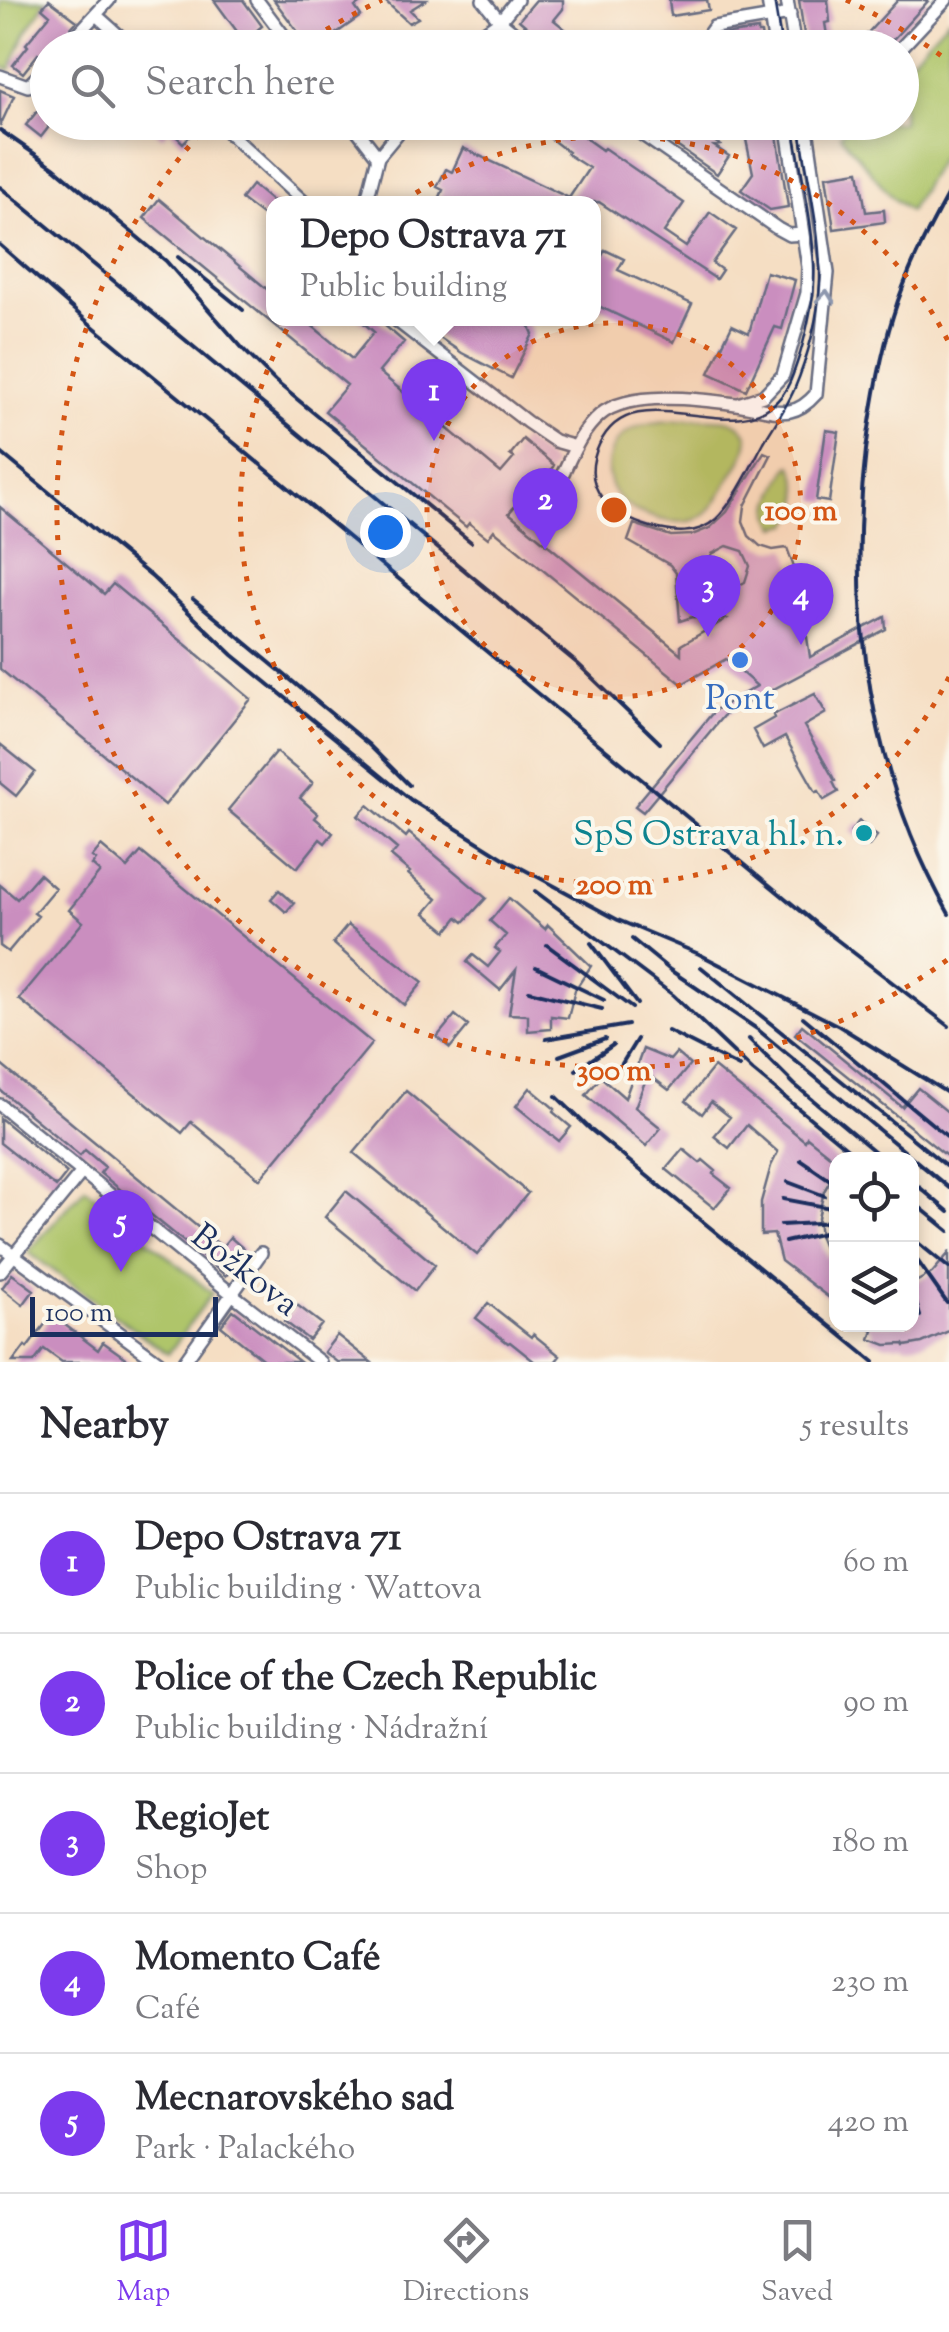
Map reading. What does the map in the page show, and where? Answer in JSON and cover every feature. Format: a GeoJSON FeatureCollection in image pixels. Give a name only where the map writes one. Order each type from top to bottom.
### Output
{"type":"FeatureCollection","features":[{"type":"Feature","properties":{"kind":"street"},"geometry":{"type":"LineString","coordinates":[[82,30],[109,0]]}},
{"type":"Feature","properties":{"kind":"street"},"geometry":{"type":"LineString","coordinates":[[256,0],[279,30]]}},
{"type":"Feature","properties":{"kind":"street"},"geometry":{"type":"LineString","coordinates":[[483,0],[511,30]]}},
{"type":"Feature","properties":{"kind":"street"},"geometry":{"type":"LineString","coordinates":[[487,30],[517,0]]}},
{"type":"Feature","properties":{"kind":"street"},"geometry":{"type":"LineString","coordinates":[[768,0],[772,30]]}},
{"type":"Feature","properties":{"kind":"street"},"geometry":{"type":"LineString","coordinates":[[788,0],[792,30]]}},
{"type":"Feature","properties":{"kind":"street"},"geometry":{"type":"LineString","coordinates":[[918,30],[946,0]]}},
{"type":"Feature","properties":{"kind":"street"},"geometry":{"type":"LineString","coordinates":[[712,30],[790,14]]}},
{"type":"Feature","properties":{"kind":"street"},"geometry":{"type":"LineString","coordinates":[[96,15],[113,30]]}},
{"type":"Feature","properties":{"kind":"street"},"geometry":{"type":"LineString","coordinates":[[0,76],[30,84]]}},
{"type":"Feature","properties":{"kind":"street"},"geometry":{"type":"LineString","coordinates":[[236,140],[297,196]]}},
{"type":"Feature","properties":{"kind":"street"},"geometry":{"type":"LineString","coordinates":[[365,140],[378,157]]}},
{"type":"Feature","properties":{"kind":"street"},"geometry":{"type":"LineString","coordinates":[[368,196],[378,157],[392,140]]}},
{"type":"Feature","properties":{"kind":"street"},"geometry":{"type":"LineString","coordinates":[[647,140],[782,232],[792,236],[803,234]]}},
{"type":"Feature","properties":{"kind":"street"},"geometry":{"type":"LineString","coordinates":[[736,404],[762,396],[782,375],[807,293],[808,267],[789,140]]}},
{"type":"Feature","properties":{"kind":"street"},"geometry":{"type":"LineString","coordinates":[[552,494],[586,429],[616,404],[648,398],[788,411],[816,394],[828,273],[808,140]]}},
{"type":"Feature","properties":{"kind":"street"},"geometry":{"type":"LineString","coordinates":[[403,326],[527,422],[555,441],[576,447]]}},
{"type":"Feature","properties":{"kind":"street","name":"Božkova"},"geometry":{"type":"LineString","coordinates":[[0,1105],[320,1362]]}},
{"type":"Feature","properties":{"kind":"street"},"geometry":{"type":"LineString","coordinates":[[0,1272],[82,1172]]}},
{"type":"Feature","properties":{"kind":"street"},"geometry":{"type":"LineString","coordinates":[[0,1244],[159,1362]]}},
{"type":"Feature","properties":{"kind":"street"},"geometry":{"type":"LineString","coordinates":[[184,1362],[261,1253]]}},
{"type":"Feature","properties":{"kind":"green space"},"geometry":{"type":"Polygon","coordinates":[[[0,0],[47,0],[25,34],[10,70],[0,66],[0,0]]]}},
{"type":"Feature","properties":{"kind":"green space"},"geometry":{"type":"Polygon","coordinates":[[[949,18],[949,143],[909,211],[892,197],[844,140],[919,140],[919,51],[949,18]]]}},
{"type":"Feature","properties":{"kind":"green space"},"geometry":{"type":"Polygon","coordinates":[[[695,419],[733,422],[748,437],[740,462],[710,509],[697,519],[678,522],[648,516],[623,502],[613,489],[608,469],[618,441],[642,425],[695,419]]]}},
{"type":"Feature","properties":{"kind":"green space"},"geometry":{"type":"Polygon","coordinates":[[[792,465],[799,487],[798,511],[790,524],[777,527],[771,505],[792,465]]]}},
{"type":"Feature","properties":{"kind":"green space"},"geometry":{"type":"Polygon","coordinates":[[[85,1188],[212,1293],[168,1354],[28,1252],[85,1188]]]}},
{"type":"Feature","properties":{"kind":"building"},"geometry":{"type":"Polygon","coordinates":[[[49,0],[77,21],[69,30],[38,30],[50,15],[42,8],[49,0]]]}},
{"type":"Feature","properties":{"kind":"building"},"geometry":{"type":"Polygon","coordinates":[[[214,0],[243,0],[262,26],[257,30],[236,30],[214,0]]]}},
{"type":"Feature","properties":{"kind":"building"},"geometry":{"type":"Polygon","coordinates":[[[274,0],[365,0],[355,7],[361,16],[341,30],[296,30],[274,0]]]}},
{"type":"Feature","properties":{"kind":"building"},"geometry":{"type":"Polygon","coordinates":[[[384,0],[426,0],[410,10],[418,18],[409,23],[384,0]]]}},
{"type":"Feature","properties":{"kind":"building"},"geometry":{"type":"Polygon","coordinates":[[[536,0],[563,0],[563,9],[554,20],[566,30],[531,30],[519,20],[536,0]]]}},
{"type":"Feature","properties":{"kind":"building"},"geometry":{"type":"Polygon","coordinates":[[[669,0],[707,0],[709,10],[671,16],[669,0]]]}},
{"type":"Feature","properties":{"kind":"building"},"geometry":{"type":"Polygon","coordinates":[[[799,0],[828,0],[830,22],[825,23],[826,30],[803,30],[799,0]]]}},
{"type":"Feature","properties":{"kind":"building"},"geometry":{"type":"Polygon","coordinates":[[[898,0],[929,0],[902,30],[870,30],[898,0]]]}},
{"type":"Feature","properties":{"kind":"building"},"geometry":{"type":"Polygon","coordinates":[[[30,39],[30,64],[23,73],[13,65],[30,39]]]}},
{"type":"Feature","properties":{"kind":"building"},"geometry":{"type":"Polygon","coordinates":[[[0,90],[14,96],[0,126],[0,90]]]}},
{"type":"Feature","properties":{"kind":"building"},"geometry":{"type":"Polygon","coordinates":[[[552,140],[588,140],[684,203],[664,232],[686,247],[710,212],[736,230],[712,263],[722,270],[716,279],[601,203],[601,196],[570,196],[589,168],[552,140]]]}},
{"type":"Feature","properties":{"kind":"building"},"geometry":{"type":"Polygon","coordinates":[[[668,140],[712,140],[720,145],[714,146],[729,156],[717,174],[668,140]]]}},
{"type":"Feature","properties":{"kind":"building"},"geometry":{"type":"Polygon","coordinates":[[[746,140],[778,140],[788,207],[770,210],[741,190],[753,173],[746,140]]]}},
{"type":"Feature","properties":{"kind":"building"},"geometry":{"type":"Polygon","coordinates":[[[463,148],[565,196],[440,196],[443,190],[437,187],[446,169],[452,172],[463,148]]]}},
{"type":"Feature","properties":{"kind":"building"},"geometry":{"type":"Polygon","coordinates":[[[859,171],[866,212],[884,210],[885,222],[834,229],[826,176],[859,171]]]}},
{"type":"Feature","properties":{"kind":"building"},"geometry":{"type":"Polygon","coordinates":[[[252,185],[266,196],[266,218],[241,199],[252,185]]]}},
{"type":"Feature","properties":{"kind":"building"},"geometry":{"type":"Polygon","coordinates":[[[159,199],[266,288],[266,318],[144,218],[159,199]]]}},
{"type":"Feature","properties":{"kind":"building"},"geometry":{"type":"Polygon","coordinates":[[[605,250],[624,259],[618,270],[692,304],[674,342],[601,307],[601,258],[605,250]]]}},
{"type":"Feature","properties":{"kind":"building"},"geometry":{"type":"Polygon","coordinates":[[[766,272],[795,280],[782,329],[775,327],[746,390],[709,373],[732,325],[749,333],[766,272]]]}},
{"type":"Feature","properties":{"kind":"building"},"geometry":{"type":"Polygon","coordinates":[[[275,326],[313,326],[352,359],[374,332],[367,326],[385,326],[404,342],[379,372],[501,473],[523,439],[554,465],[538,492],[531,487],[509,513],[681,654],[681,645],[726,619],[692,617],[680,621],[676,573],[670,565],[628,541],[634,524],[671,536],[692,535],[710,528],[727,512],[764,452],[771,455],[745,506],[743,521],[749,536],[760,546],[773,550],[787,548],[798,578],[810,657],[885,617],[886,629],[723,716],[643,812],[635,806],[715,710],[757,686],[726,659],[682,684],[494,530],[488,538],[469,523],[466,527],[325,411],[347,385],[275,326]],[[727,546],[712,554],[706,570],[714,585],[730,590],[745,582],[750,566],[743,551],[727,546]]]}},
{"type":"Feature","properties":{"kind":"building"},"geometry":{"type":"Polygon","coordinates":[[[426,326],[529,326],[533,334],[511,378],[426,326]]]}},
{"type":"Feature","properties":{"kind":"building"},"geometry":{"type":"Polygon","coordinates":[[[826,430],[839,432],[829,502],[816,500],[826,430]]]}},
{"type":"Feature","properties":{"kind":"building"},"geometry":{"type":"Polygon","coordinates":[[[0,507],[104,594],[113,584],[251,699],[165,805],[0,669],[0,507]]]}},
{"type":"Feature","properties":{"kind":"building"},"geometry":{"type":"Polygon","coordinates":[[[815,694],[826,713],[804,726],[838,792],[824,800],[785,737],[763,749],[753,730],[815,694]]]}},
{"type":"Feature","properties":{"kind":"building"},"geometry":{"type":"Polygon","coordinates":[[[0,744],[35,772],[16,796],[0,783],[0,744]]]}},
{"type":"Feature","properties":{"kind":"building"},"geometry":{"type":"Polygon","coordinates":[[[276,752],[313,783],[300,798],[333,833],[325,843],[320,839],[297,868],[228,810],[276,752]]]}},
{"type":"Feature","properties":{"kind":"building"},"geometry":{"type":"Polygon","coordinates":[[[368,805],[406,837],[409,833],[486,898],[464,922],[458,917],[447,931],[425,913],[437,899],[391,856],[397,849],[358,816],[368,805]]]}},
{"type":"Feature","properties":{"kind":"building","name":"SpS Ostrava hl. n."},"geometry":{"type":"Polygon","coordinates":[[[859,821],[877,836],[869,846],[851,831],[859,821]]]}},
{"type":"Feature","properties":{"kind":"building"},"geometry":{"type":"Polygon","coordinates":[[[101,846],[127,868],[141,852],[372,1043],[260,1179],[191,1122],[182,1133],[19,999],[83,922],[69,910],[100,872],[92,865],[96,860],[92,857],[101,846]]]}},
{"type":"Feature","properties":{"kind":"building"},"geometry":{"type":"Polygon","coordinates":[[[39,874],[55,888],[8,952],[0,946],[0,885],[17,899],[39,874]]]}},
{"type":"Feature","properties":{"kind":"building"},"geometry":{"type":"Polygon","coordinates":[[[279,890],[294,903],[286,912],[271,899],[279,890]]]}},
{"type":"Feature","properties":{"kind":"building"},"geometry":{"type":"Polygon","coordinates":[[[509,898],[545,929],[548,925],[591,966],[575,990],[568,1018],[551,1016],[551,1029],[528,1031],[528,1015],[509,1014],[516,970],[500,990],[467,962],[473,955],[488,967],[500,952],[495,948],[506,935],[490,921],[509,898]]]}},
{"type":"Feature","properties":{"kind":"building"},"geometry":{"type":"Polygon","coordinates":[[[348,925],[423,982],[404,1005],[333,943],[348,925]]]}},
{"type":"Feature","properties":{"kind":"building"},"geometry":{"type":"Polygon","coordinates":[[[455,1015],[468,1026],[450,1048],[437,1037],[455,1015]]]}},
{"type":"Feature","properties":{"kind":"building"},"geometry":{"type":"Polygon","coordinates":[[[802,1025],[902,1107],[918,1088],[949,1113],[949,1158],[795,1034],[802,1025]]]}},
{"type":"Feature","properties":{"kind":"building"},"geometry":{"type":"Polygon","coordinates":[[[643,1049],[670,1060],[676,1053],[690,1065],[669,1090],[648,1074],[635,1107],[661,1128],[646,1146],[586,1095],[601,1077],[625,1098],[643,1049]]]}},
{"type":"Feature","properties":{"kind":"building"},"geometry":{"type":"Polygon","coordinates":[[[0,1064],[222,1247],[230,1237],[245,1250],[226,1276],[100,1173],[105,1167],[85,1150],[80,1156],[0,1090],[0,1064]]]}},
{"type":"Feature","properties":{"kind":"building"},"geometry":{"type":"Polygon","coordinates":[[[714,1067],[805,1141],[807,1137],[829,1154],[829,1183],[818,1218],[820,1238],[829,1257],[829,1298],[781,1261],[774,1234],[761,1235],[761,1202],[778,1152],[747,1125],[729,1148],[714,1136],[730,1117],[711,1102],[702,1114],[686,1101],[714,1067]]]}},
{"type":"Feature","properties":{"kind":"building"},"geometry":{"type":"Polygon","coordinates":[[[530,1088],[571,1127],[559,1141],[516,1106],[530,1088]]]}},
{"type":"Feature","properties":{"kind":"building"},"geometry":{"type":"Polygon","coordinates":[[[406,1091],[528,1193],[477,1255],[354,1153],[406,1091]]]}},
{"type":"Feature","properties":{"kind":"building"},"geometry":{"type":"Polygon","coordinates":[[[0,1118],[67,1173],[56,1187],[0,1143],[0,1118]]]}},
{"type":"Feature","properties":{"kind":"building"},"geometry":{"type":"Polygon","coordinates":[[[683,1149],[700,1163],[703,1160],[731,1188],[714,1208],[666,1169],[683,1149]]]}},
{"type":"Feature","properties":{"kind":"building"},"geometry":{"type":"Polygon","coordinates":[[[346,1191],[435,1265],[415,1291],[325,1217],[346,1191]]]}},
{"type":"Feature","properties":{"kind":"building"},"geometry":{"type":"Polygon","coordinates":[[[949,1253],[949,1331],[905,1346],[870,1339],[873,1332],[919,1332],[919,1280],[932,1273],[949,1253]]]}},
{"type":"Feature","properties":{"kind":"building"},"geometry":{"type":"Polygon","coordinates":[[[12,1274],[34,1290],[23,1305],[2,1288],[12,1274]]]}},
{"type":"Feature","properties":{"kind":"building"},"geometry":{"type":"Polygon","coordinates":[[[488,1303],[560,1356],[555,1362],[535,1362],[508,1343],[476,1318],[488,1303]]]}},
{"type":"Feature","properties":{"kind":"building"},"geometry":{"type":"Polygon","coordinates":[[[297,1305],[322,1324],[309,1340],[284,1321],[297,1305]]]}},
{"type":"Feature","properties":{"kind":"building"},"geometry":{"type":"Polygon","coordinates":[[[233,1310],[300,1362],[266,1362],[221,1326],[233,1310]]]}},
{"type":"Feature","properties":{"kind":"building"},"geometry":{"type":"Polygon","coordinates":[[[52,1315],[98,1350],[103,1342],[131,1362],[62,1362],[44,1349],[34,1362],[13,1362],[52,1315]]]}},
{"type":"Feature","properties":{"kind":"building"},"geometry":{"type":"Polygon","coordinates":[[[337,1335],[371,1362],[337,1362],[324,1352],[337,1335]]]}},
{"type":"Feature","properties":{"kind":"tram line"},"geometry":{"type":"LineString","coordinates":[[774,0],[779,30]]}},
{"type":"Feature","properties":{"kind":"tram line"},"geometry":{"type":"LineString","coordinates":[[796,140],[810,222],[814,280],[807,327],[794,373],[777,401],[757,414],[734,418],[657,412],[634,414],[614,424],[599,445],[594,461],[596,488],[612,508],[637,522],[685,532],[716,519],[736,493],[794,390],[812,336],[820,280],[816,221],[802,140]]}},
{"type":"Feature","properties":{"kind":"railway"},"geometry":{"type":"LineString","coordinates":[[0,130],[55,168],[166,261],[275,381],[471,542]]}},
{"type":"Feature","properties":{"kind":"railway"},"geometry":{"type":"LineString","coordinates":[[0,187],[578,664],[660,743]]}},
{"type":"Feature","properties":{"kind":"railway"},"geometry":{"type":"LineString","coordinates":[[949,192],[911,268],[884,350],[866,450],[860,570],[870,689],[883,747],[922,860],[949,914]]}},
{"type":"Feature","properties":{"kind":"railway"},"geometry":{"type":"LineString","coordinates":[[0,245],[89,323],[819,926],[949,1026]]}},
{"type":"Feature","properties":{"kind":"railway"},"geometry":{"type":"LineString","coordinates":[[178,257],[243,310]]}},
{"type":"Feature","properties":{"kind":"railway"},"geometry":{"type":"LineString","coordinates":[[0,452],[158,582]]}},
{"type":"Feature","properties":{"kind":"railway"},"geometry":{"type":"LineString","coordinates":[[149,574],[233,655],[411,800],[510,862],[618,920],[699,954],[839,1026],[949,1094]]}},
{"type":"Feature","properties":{"kind":"railway"},"geometry":{"type":"LineString","coordinates":[[193,599],[368,744],[409,785]]}},
{"type":"Feature","properties":{"kind":"railway"},"geometry":{"type":"LineString","coordinates":[[535,891],[673,995],[753,1071],[851,1152]]}},
{"type":"Feature","properties":{"kind":"railway"},"geometry":{"type":"LineString","coordinates":[[632,939],[757,1029],[949,1188]]}},
{"type":"Feature","properties":{"kind":"railway"},"geometry":{"type":"LineString","coordinates":[[591,943],[637,1004]]}},
{"type":"Feature","properties":{"kind":"railway"},"geometry":{"type":"LineString","coordinates":[[547,945],[632,1008]]}},
{"type":"Feature","properties":{"kind":"railway"},"geometry":{"type":"LineString","coordinates":[[536,967],[604,1000]]}},
{"type":"Feature","properties":{"kind":"railway"},"geometry":{"type":"LineString","coordinates":[[701,967],[949,1168]]}},
{"type":"Feature","properties":{"kind":"railway"},"geometry":{"type":"LineString","coordinates":[[529,991],[602,1009]]}},
{"type":"Feature","properties":{"kind":"railway"},"geometry":{"type":"LineString","coordinates":[[803,1017],[949,1138]]}},
{"type":"Feature","properties":{"kind":"railway"},"geometry":{"type":"LineString","coordinates":[[546,1039],[628,1025]]}},
{"type":"Feature","properties":{"kind":"railway"},"geometry":{"type":"LineString","coordinates":[[668,1031],[739,1067]]}},
{"type":"Feature","properties":{"kind":"railway"},"geometry":{"type":"LineString","coordinates":[[559,1056],[605,1039]]}},
{"type":"Feature","properties":{"kind":"railway"},"geometry":{"type":"LineString","coordinates":[[615,1075],[637,1039]]}},
{"type":"Feature","properties":{"kind":"railway"},"geometry":{"type":"LineString","coordinates":[[749,1039],[795,1085],[875,1152]]}},
{"type":"Feature","properties":{"kind":"railway"},"geometry":{"type":"LineString","coordinates":[[576,1070],[613,1045]]}},
{"type":"Feature","properties":{"kind":"railway"},"geometry":{"type":"LineString","coordinates":[[556,1096],[590,1129],[874,1362]]}},
{"type":"Feature","properties":{"kind":"railway"},"geometry":{"type":"LineString","coordinates":[[801,1160],[829,1179]]}},
{"type":"Feature","properties":{"kind":"railway"},"geometry":{"type":"LineString","coordinates":[[788,1182],[825,1196]]}},
{"type":"Feature","properties":{"kind":"railway"},"geometry":{"type":"LineString","coordinates":[[919,1187],[949,1212]]}},
{"type":"Feature","properties":{"kind":"railway"},"geometry":{"type":"LineString","coordinates":[[783,1199],[829,1208]]}},
{"type":"Feature","properties":{"kind":"railway"},"geometry":{"type":"LineString","coordinates":[[919,1207],[949,1231]]}},
{"type":"Feature","properties":{"kind":"railway"},"geometry":{"type":"LineString","coordinates":[[781,1225],[829,1222]]}},
{"type":"Feature","properties":{"kind":"railway"},"geometry":{"type":"LineString","coordinates":[[785,1242],[824,1233]]}},
{"type":"Feature","properties":{"kind":"railway"},"geometry":{"type":"LineString","coordinates":[[917,1242],[949,1268]]}},
{"type":"Feature","properties":{"kind":"railway"},"geometry":{"type":"LineString","coordinates":[[919,1263],[947,1303]]}},
{"type":"Feature","properties":{"kind":"place","name":"Depo Ostrava 71"},"geometry":{"type":"Point","coordinates":[434,441]}},
{"type":"Feature","properties":{"kind":"place","name":"Police of the Czech Republic"},"geometry":{"type":"Point","coordinates":[545,550]}},
{"type":"Feature","properties":{"kind":"place","name":"RegioJet"},"geometry":{"type":"Point","coordinates":[708,637]}},
{"type":"Feature","properties":{"kind":"place","name":"Momento Café"},"geometry":{"type":"Point","coordinates":[801,645]}},
{"type":"Feature","properties":{"kind":"place","name":"Pont"},"geometry":{"type":"Point","coordinates":[740,660]}},
{"type":"Feature","properties":{"kind":"place","name":"SpS Ostrava hl. n."},"geometry":{"type":"Point","coordinates":[864,833]}},
{"type":"Feature","properties":{"kind":"place","name":"Mecnarovského sad"},"geometry":{"type":"Point","coordinates":[121,1272]}}]}
